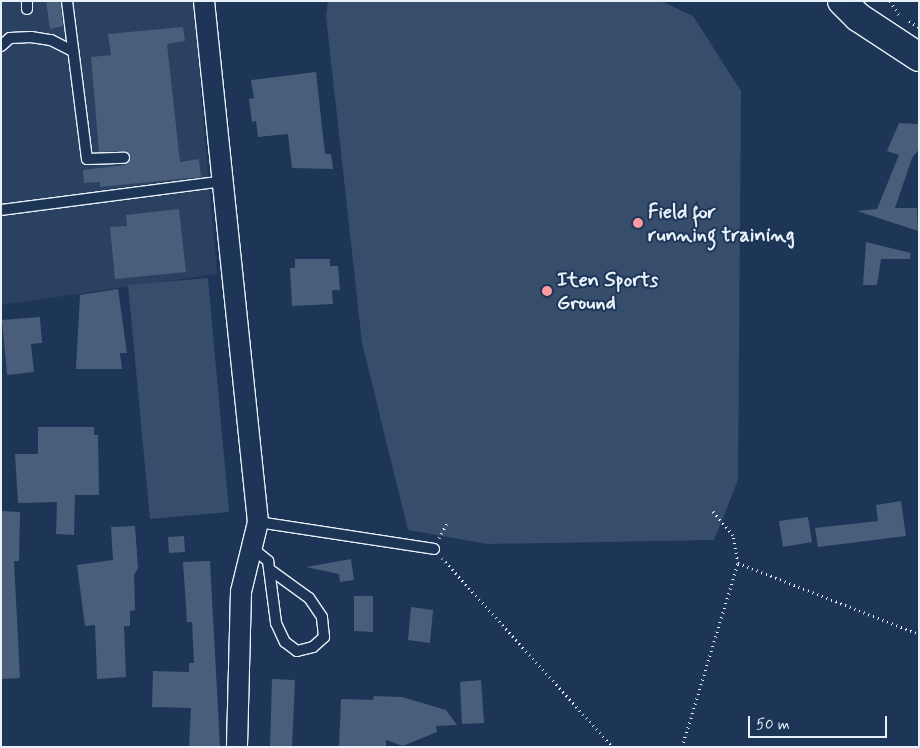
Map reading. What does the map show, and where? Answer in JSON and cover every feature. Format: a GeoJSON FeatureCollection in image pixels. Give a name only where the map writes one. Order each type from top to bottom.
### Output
{"type":"FeatureCollection","features":[{"type":"Feature","properties":{"kind":"main road"},"geometry":{"type":"LineString","coordinates":[[842,1],[858,17],[919,57]]}},
{"type":"Feature","properties":{"kind":"street"},"geometry":{"type":"LineString","coordinates":[[204,1],[258,522],[241,592],[237,747]]}},
{"type":"Feature","properties":{"kind":"lane"},"geometry":{"type":"LineString","coordinates":[[67,1],[87,159],[124,158]]}},
{"type":"Feature","properties":{"kind":"lane"},"geometry":{"type":"LineString","coordinates":[[1,46],[10,38],[31,37],[51,40],[73,50]]}},
{"type":"Feature","properties":{"kind":"lane"},"geometry":{"type":"LineString","coordinates":[[1,210],[224,180]]}},
{"type":"Feature","properties":{"kind":"lane"},"geometry":{"type":"LineString","coordinates":[[258,522],[434,549]]}},
{"type":"Feature","properties":{"kind":"lane"},"geometry":{"type":"LineString","coordinates":[[252,548],[268,561],[269,569],[276,624],[284,642],[297,651],[313,647],[324,637],[322,617],[309,598],[269,569]]}},
{"type":"Feature","properties":{"kind":"path"},"geometry":{"type":"LineString","coordinates":[[890,1],[898,14],[919,27]]}},
{"type":"Feature","properties":{"kind":"path"},"geometry":{"type":"LineString","coordinates":[[682,747],[738,563],[733,535],[713,511]]}},
{"type":"Feature","properties":{"kind":"path"},"geometry":{"type":"LineString","coordinates":[[434,549],[613,747]]}},
{"type":"Feature","properties":{"kind":"path"},"geometry":{"type":"LineString","coordinates":[[738,563],[919,634]]}},
{"type":"Feature","properties":{"kind":"shaded area"},"geometry":{"type":"Polygon","coordinates":[[[1,1],[196,1],[201,96],[217,274],[1,305],[1,1]]]}},
{"type":"Feature","properties":{"kind":"shaded area","name":"Iten Sports Ground"},"geometry":{"type":"Polygon","coordinates":[[[328,1],[661,1],[693,16],[741,91],[738,480],[714,540],[488,544],[408,530],[362,343],[326,16],[328,1]]]}},
{"type":"Feature","properties":{"kind":"shaded area"},"geometry":{"type":"Polygon","coordinates":[[[208,278],[229,512],[150,519],[128,285],[208,278]]]}},
{"type":"Feature","properties":{"kind":"building"},"geometry":{"type":"Polygon","coordinates":[[[46,1],[60,1],[63,26],[50,29],[46,1]]]}},
{"type":"Feature","properties":{"kind":"building"},"geometry":{"type":"Polygon","coordinates":[[[183,27],[185,41],[167,44],[180,162],[199,159],[201,177],[100,187],[100,182],[84,183],[83,170],[125,165],[131,158],[124,151],[99,152],[91,57],[111,55],[108,34],[183,27]]]}},
{"type":"Feature","properties":{"kind":"building"},"geometry":{"type":"Polygon","coordinates":[[[316,72],[325,154],[331,154],[333,169],[292,168],[288,134],[258,137],[256,121],[252,122],[249,99],[254,98],[251,80],[316,72]]]}},
{"type":"Feature","properties":{"kind":"building"},"geometry":{"type":"Polygon","coordinates":[[[899,123],[919,124],[919,149],[912,158],[895,208],[917,208],[918,231],[857,211],[877,209],[899,155],[887,151],[899,123]]]}},
{"type":"Feature","properties":{"kind":"building"},"geometry":{"type":"Polygon","coordinates":[[[179,209],[186,272],[115,279],[110,227],[127,226],[126,215],[179,209]]]}},
{"type":"Feature","properties":{"kind":"building"},"geometry":{"type":"Polygon","coordinates":[[[866,242],[911,253],[910,259],[881,259],[877,285],[863,285],[866,242]]]}},
{"type":"Feature","properties":{"kind":"building"},"geometry":{"type":"Polygon","coordinates":[[[295,259],[330,259],[330,266],[338,266],[340,290],[332,290],[333,304],[292,306],[290,268],[295,268],[295,259]]]}},
{"type":"Feature","properties":{"kind":"building"},"geometry":{"type":"Polygon","coordinates":[[[118,289],[127,353],[120,353],[122,369],[76,369],[80,295],[118,289]]]}},
{"type":"Feature","properties":{"kind":"building"},"geometry":{"type":"Polygon","coordinates":[[[40,317],[42,343],[31,344],[34,372],[7,375],[2,320],[40,317]]]}},
{"type":"Feature","properties":{"kind":"building"},"geometry":{"type":"Polygon","coordinates":[[[38,427],[94,427],[94,435],[98,435],[99,495],[75,495],[74,535],[56,534],[57,502],[18,503],[15,454],[38,454],[38,427]]]}},
{"type":"Feature","properties":{"kind":"building"},"geometry":{"type":"Polygon","coordinates":[[[901,501],[906,536],[818,547],[815,528],[878,521],[876,505],[901,501]]]}},
{"type":"Feature","properties":{"kind":"building"},"geometry":{"type":"Polygon","coordinates":[[[1,511],[20,512],[19,561],[14,561],[20,678],[1,679],[1,511]]]}},
{"type":"Feature","properties":{"kind":"building"},"geometry":{"type":"Polygon","coordinates":[[[808,517],[812,542],[783,547],[779,521],[808,517]]]}},
{"type":"Feature","properties":{"kind":"building"},"geometry":{"type":"Polygon","coordinates":[[[135,526],[138,568],[134,575],[135,610],[130,611],[130,626],[124,626],[126,677],[97,679],[95,625],[85,626],[77,565],[113,560],[111,527],[135,526]]]}},
{"type":"Feature","properties":{"kind":"building"},"geometry":{"type":"Polygon","coordinates":[[[184,536],[185,552],[169,553],[168,537],[184,536]]]}},
{"type":"Feature","properties":{"kind":"building"},"geometry":{"type":"Polygon","coordinates":[[[351,559],[354,580],[340,582],[339,574],[306,567],[351,559]]]}},
{"type":"Feature","properties":{"kind":"building"},"geometry":{"type":"Polygon","coordinates":[[[210,561],[220,747],[189,747],[191,708],[152,707],[153,671],[189,672],[189,663],[194,663],[192,622],[187,622],[183,562],[210,561]]]}},
{"type":"Feature","properties":{"kind":"building"},"geometry":{"type":"Polygon","coordinates":[[[354,596],[373,596],[373,632],[354,631],[354,596]]]}},
{"type":"Feature","properties":{"kind":"building"},"geometry":{"type":"Polygon","coordinates":[[[411,607],[433,610],[430,643],[408,640],[411,607]]]}},
{"type":"Feature","properties":{"kind":"building"},"geometry":{"type":"Polygon","coordinates":[[[272,679],[295,680],[292,747],[270,747],[272,679]]]}},
{"type":"Feature","properties":{"kind":"building"},"geometry":{"type":"Polygon","coordinates":[[[481,680],[484,723],[462,724],[460,682],[481,680]]]}},
{"type":"Feature","properties":{"kind":"building"},"geometry":{"type":"Polygon","coordinates":[[[374,696],[402,697],[446,710],[457,725],[436,726],[437,732],[403,746],[386,740],[386,747],[339,747],[341,699],[373,700],[374,696]]]}},
{"type":"Feature","properties":{"kind":"place","name":"Field for running training"},"geometry":{"type":"Point","coordinates":[638,223]}},
{"type":"Feature","properties":{"kind":"place","name":"Iten Sports Ground"},"geometry":{"type":"Point","coordinates":[547,291]}}]}
